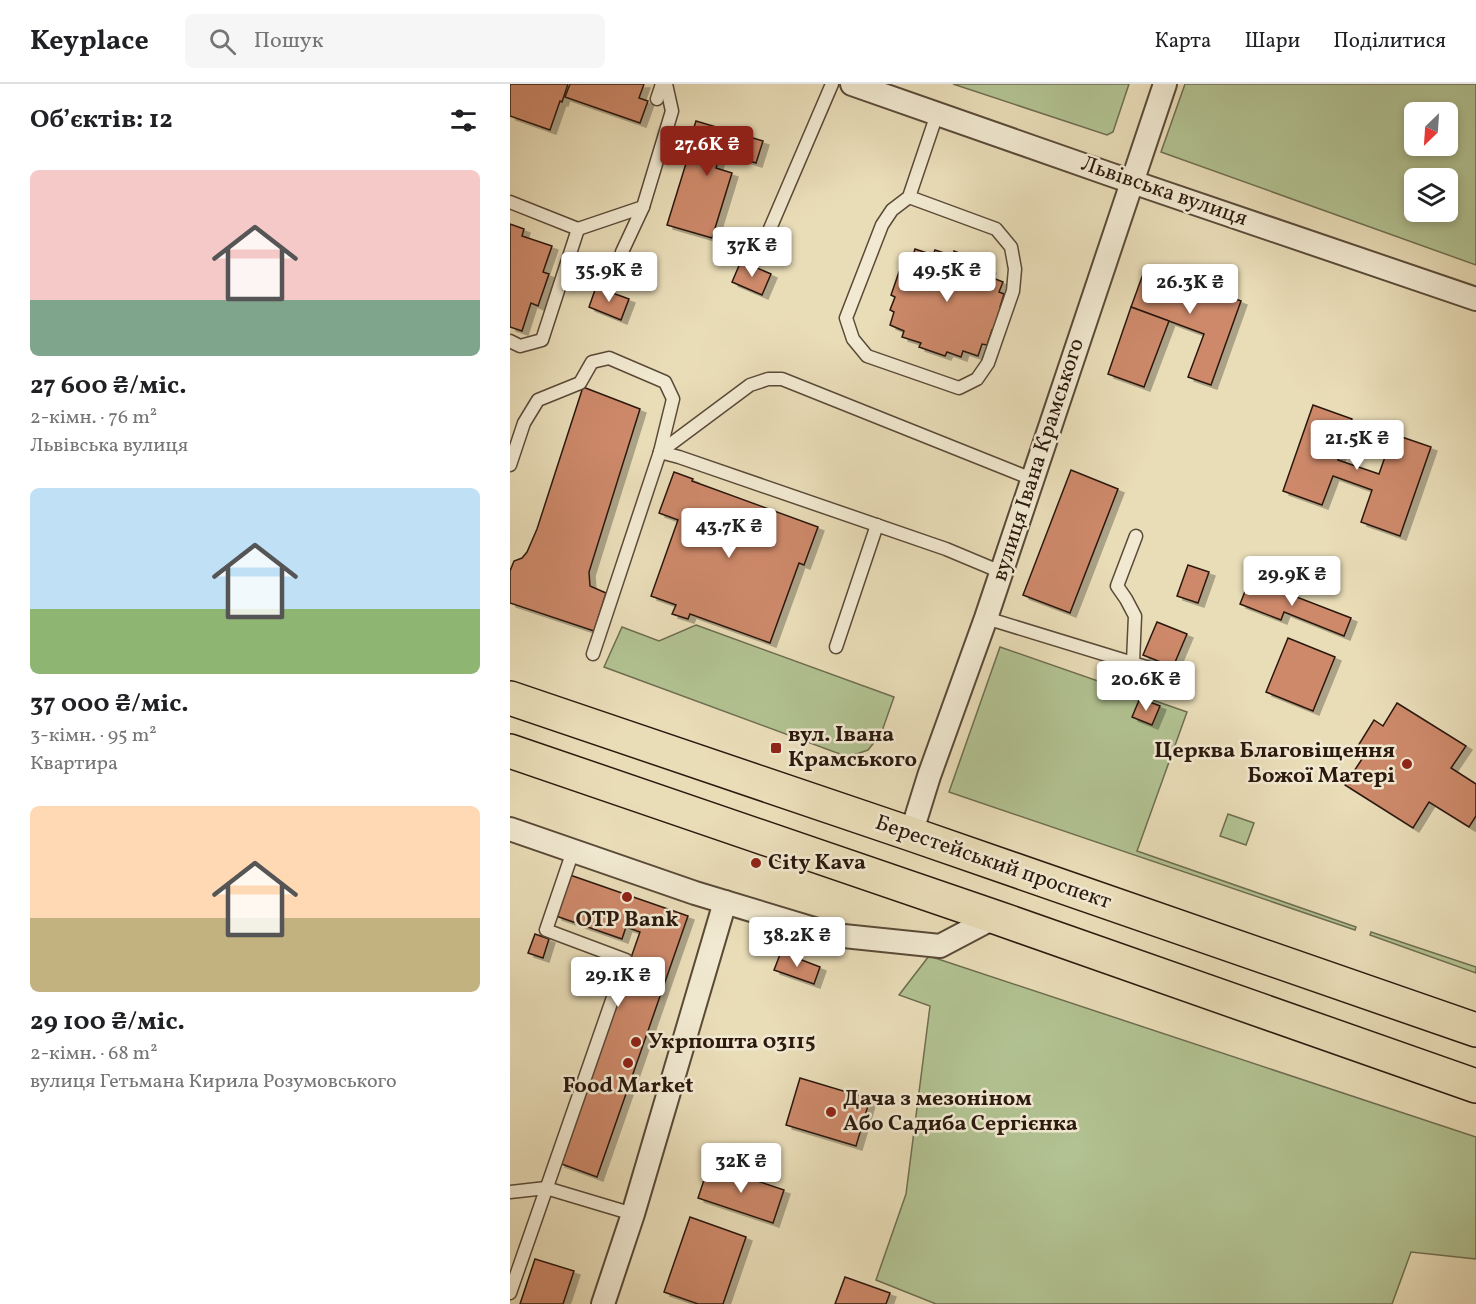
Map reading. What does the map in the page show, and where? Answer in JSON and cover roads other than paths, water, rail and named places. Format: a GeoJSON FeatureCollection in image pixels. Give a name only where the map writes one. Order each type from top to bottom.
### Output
{"type":"FeatureCollection","features":[{"type":"Feature","properties":{"kind":"main road","name":"Берестейський проспект"},"geometry":{"type":"LineString","coordinates":[[510,698],[1476,1030]]}},
{"type":"Feature","properties":{"kind":"main road"},"geometry":{"type":"LineString","coordinates":[[510,751],[995,917],[1476,1086]]}},
{"type":"Feature","properties":{"kind":"street","name":"Львівська вулиця"},"geometry":{"type":"LineString","coordinates":[[852,84],[1476,299]]}},
{"type":"Feature","properties":{"kind":"street","name":"вулиця Івана Крамського"},"geometry":{"type":"LineString","coordinates":[[911,834],[1165,84]]}},
{"type":"Feature","properties":{"kind":"street"},"geometry":{"type":"LineString","coordinates":[[510,829],[725,902],[834,934],[940,946],[995,917]]}},
{"type":"Feature","properties":{"kind":"street"},"geometry":{"type":"LineString","coordinates":[[603,1304],[633,1214],[725,902]]}},
{"type":"Feature","properties":{"kind":"lane"},"geometry":{"type":"LineString","coordinates":[[657,99],[664,84]]}},
{"type":"Feature","properties":{"kind":"lane"},"geometry":{"type":"LineString","coordinates":[[622,252],[643,207],[672,111],[664,84]]}},
{"type":"Feature","properties":{"kind":"lane"},"geometry":{"type":"LineString","coordinates":[[757,259],[831,84]]}},
{"type":"Feature","properties":{"kind":"lane"},"geometry":{"type":"LineString","coordinates":[[909,197],[996,229],[1011,248],[1015,269],[1013,291],[988,363],[977,379],[959,388],[867,356],[853,339],[846,318],[882,225],[892,210],[909,197],[936,114]]}},
{"type":"Feature","properties":{"kind":"lane"},"geometry":{"type":"LineString","coordinates":[[510,202],[578,229],[643,207]]}},
{"type":"Feature","properties":{"kind":"lane"},"geometry":{"type":"LineString","coordinates":[[510,341],[520,346],[542,340],[578,229]]}},
{"type":"Feature","properties":{"kind":"lane"},"geometry":{"type":"LineString","coordinates":[[510,465],[524,423],[538,400],[580,383],[592,362],[609,358],[665,382],[673,399],[660,452],[593,654]]}},
{"type":"Feature","properties":{"kind":"lane"},"geometry":{"type":"LineString","coordinates":[[660,452],[750,385],[768,379],[783,379],[1032,479]]}},
{"type":"Feature","properties":{"kind":"lane"},"geometry":{"type":"LineString","coordinates":[[660,452],[946,549],[1001,572]]}},
{"type":"Feature","properties":{"kind":"lane"},"geometry":{"type":"LineString","coordinates":[[836,647],[877,525]]}},
{"type":"Feature","properties":{"kind":"lane"},"geometry":{"type":"LineString","coordinates":[[1133,662],[1135,616],[1117,586],[1136,536]]}},
{"type":"Feature","properties":{"kind":"lane"},"geometry":{"type":"LineString","coordinates":[[986,618],[1185,679]]}},
{"type":"Feature","properties":{"kind":"lane"},"geometry":{"type":"LineString","coordinates":[[510,1293],[626,960],[546,930],[573,851]]}},
{"type":"Feature","properties":{"kind":"lane"},"geometry":{"type":"LineString","coordinates":[[510,1192],[546,1188],[633,1214]]}},
{"type":"Feature","properties":{"kind":"place","name":"вул. Івана Крамського"},"geometry":{"type":"Point","coordinates":[776,748]}},
{"type":"Feature","properties":{"kind":"place","name":"Церква Благовіщення Божої Матері"},"geometry":{"type":"Point","coordinates":[1407,764]}},
{"type":"Feature","properties":{"kind":"place","name":"City Kava"},"geometry":{"type":"Point","coordinates":[756,863]}},
{"type":"Feature","properties":{"kind":"place","name":"OTP Bank"},"geometry":{"type":"Point","coordinates":[627,897]}},
{"type":"Feature","properties":{"kind":"place","name":"Укрпошта 03115"},"geometry":{"type":"Point","coordinates":[636,1042]}},
{"type":"Feature","properties":{"kind":"place","name":"Food Market"},"geometry":{"type":"Point","coordinates":[628,1063]}},
{"type":"Feature","properties":{"kind":"place","name":"Дача з мезоніном Або Садиба Сергієнка"},"geometry":{"type":"Point","coordinates":[831,1112]}}]}
